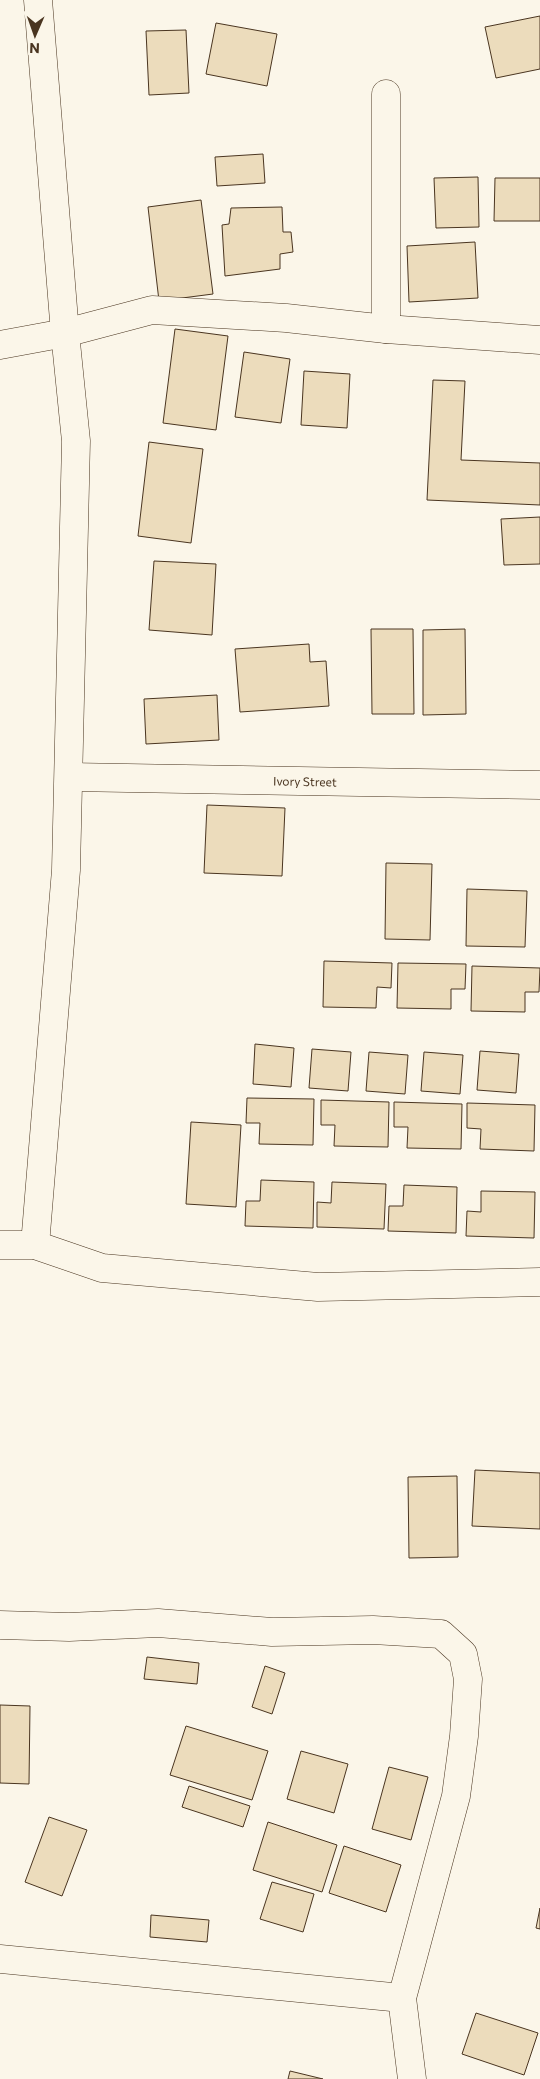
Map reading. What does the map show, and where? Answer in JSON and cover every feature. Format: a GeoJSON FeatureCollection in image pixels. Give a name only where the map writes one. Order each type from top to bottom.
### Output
{"type":"FeatureCollection","features":[{"type":"Feature","properties":{"kind":"street"},"geometry":{"type":"LineString","coordinates":[[35,1245],[66,870],[70,777],[76,441],[65,333],[38,0]]}},
{"type":"Feature","properties":{"kind":"street"},"geometry":{"type":"LineString","coordinates":[[386,94],[386,329]]}},
{"type":"Feature","properties":{"kind":"street"},"geometry":{"type":"LineString","coordinates":[[0,345],[65,333],[152,310],[286,318],[386,329],[540,340]]}},
{"type":"Feature","properties":{"kind":"street","name":"Ivory Street"},"geometry":{"type":"LineString","coordinates":[[70,777],[540,785]]}},
{"type":"Feature","properties":{"kind":"street"},"geometry":{"type":"LineString","coordinates":[[0,1245],[35,1245],[102,1268],[318,1287],[540,1282]]}},
{"type":"Feature","properties":{"kind":"street"},"geometry":{"type":"LineString","coordinates":[[0,1625],[68,1627],[158,1623],[272,1632],[373,1630],[441,1634],[463,1654],[468,1679],[464,1736],[456,1796],[402,1998],[412,2079]]}},
{"type":"Feature","properties":{"kind":"street"},"geometry":{"type":"LineString","coordinates":[[0,1959],[402,1998]]}},
{"type":"Feature","properties":{"kind":"building"},"geometry":{"type":"Polygon","coordinates":[[[540,16],[540,69],[496,78],[485,27],[540,16]]]}},
{"type":"Feature","properties":{"kind":"building"},"geometry":{"type":"Polygon","coordinates":[[[216,23],[277,34],[267,86],[206,74],[216,23]]]}},
{"type":"Feature","properties":{"kind":"building"},"geometry":{"type":"Polygon","coordinates":[[[186,30],[189,93],[149,95],[146,31],[186,30]]]}},
{"type":"Feature","properties":{"kind":"building"},"geometry":{"type":"Polygon","coordinates":[[[263,154],[265,183],[217,186],[215,157],[263,154]]]}},
{"type":"Feature","properties":{"kind":"building"},"geometry":{"type":"Polygon","coordinates":[[[478,177],[479,227],[436,228],[434,178],[478,177]]]}},
{"type":"Feature","properties":{"kind":"building"},"geometry":{"type":"Polygon","coordinates":[[[495,178],[540,178],[540,221],[494,221],[495,178]]]}},
{"type":"Feature","properties":{"kind":"building"},"geometry":{"type":"Polygon","coordinates":[[[201,200],[213,294],[159,301],[148,207],[201,200]]]}},
{"type":"Feature","properties":{"kind":"building"},"geometry":{"type":"Polygon","coordinates":[[[282,207],[283,232],[291,232],[293,252],[280,254],[280,269],[225,276],[222,225],[229,224],[231,208],[282,207]]]}},
{"type":"Feature","properties":{"kind":"building"},"geometry":{"type":"Polygon","coordinates":[[[475,242],[478,298],[409,302],[407,246],[475,242]]]}},
{"type":"Feature","properties":{"kind":"building"},"geometry":{"type":"Polygon","coordinates":[[[175,329],[228,336],[216,430],[163,423],[175,329]]]}},
{"type":"Feature","properties":{"kind":"building"},"geometry":{"type":"Polygon","coordinates":[[[244,352],[290,359],[281,423],[235,417],[244,352]]]}},
{"type":"Feature","properties":{"kind":"building"},"geometry":{"type":"Polygon","coordinates":[[[304,371],[350,374],[347,428],[301,425],[304,371]]]}},
{"type":"Feature","properties":{"kind":"building"},"geometry":{"type":"Polygon","coordinates":[[[433,380],[465,381],[461,460],[540,463],[540,505],[427,500],[433,380]]]}},
{"type":"Feature","properties":{"kind":"building"},"geometry":{"type":"Polygon","coordinates":[[[149,442],[203,449],[191,543],[138,536],[149,442]]]}},
{"type":"Feature","properties":{"kind":"building"},"geometry":{"type":"Polygon","coordinates":[[[540,517],[540,564],[504,565],[501,519],[540,517]]]}},
{"type":"Feature","properties":{"kind":"building"},"geometry":{"type":"Polygon","coordinates":[[[154,561],[216,564],[212,635],[149,630],[154,561]]]}},
{"type":"Feature","properties":{"kind":"building"},"geometry":{"type":"Polygon","coordinates":[[[371,629],[413,629],[414,714],[372,714],[371,629]]]}},
{"type":"Feature","properties":{"kind":"building"},"geometry":{"type":"Polygon","coordinates":[[[465,629],[466,714],[423,715],[423,630],[465,629]]]}},
{"type":"Feature","properties":{"kind":"building"},"geometry":{"type":"Polygon","coordinates":[[[309,644],[310,662],[326,661],[329,706],[240,712],[235,649],[309,644]]]}},
{"type":"Feature","properties":{"kind":"building"},"geometry":{"type":"Polygon","coordinates":[[[217,695],[219,740],[146,744],[144,699],[217,695]]]}},
{"type":"Feature","properties":{"kind":"building"},"geometry":{"type":"Polygon","coordinates":[[[207,805],[285,808],[282,876],[204,873],[207,805]]]}},
{"type":"Feature","properties":{"kind":"building"},"geometry":{"type":"Polygon","coordinates":[[[386,863],[432,864],[430,940],[385,939],[386,863]]]}},
{"type":"Feature","properties":{"kind":"building"},"geometry":{"type":"Polygon","coordinates":[[[467,889],[527,891],[525,947],[466,946],[467,889]]]}},
{"type":"Feature","properties":{"kind":"building"},"geometry":{"type":"Polygon","coordinates":[[[324,961],[392,963],[391,988],[377,987],[376,1008],[323,1007],[324,961]]]}},
{"type":"Feature","properties":{"kind":"building"},"geometry":{"type":"Polygon","coordinates":[[[398,963],[466,964],[465,989],[451,989],[451,1009],[397,1008],[398,963]]]}},
{"type":"Feature","properties":{"kind":"building"},"geometry":{"type":"Polygon","coordinates":[[[472,966],[540,968],[539,992],[525,992],[525,1012],[471,1011],[472,966]]]}},
{"type":"Feature","properties":{"kind":"building"},"geometry":{"type":"Polygon","coordinates":[[[255,1044],[294,1048],[291,1087],[253,1084],[255,1044]]]}},
{"type":"Feature","properties":{"kind":"building"},"geometry":{"type":"Polygon","coordinates":[[[312,1049],[351,1052],[348,1091],[309,1088],[312,1049]]]}},
{"type":"Feature","properties":{"kind":"building"},"geometry":{"type":"Polygon","coordinates":[[[480,1051],[519,1054],[516,1093],[477,1090],[480,1051]]]}},
{"type":"Feature","properties":{"kind":"building"},"geometry":{"type":"Polygon","coordinates":[[[369,1052],[408,1055],[405,1094],[366,1091],[369,1052]]]}},
{"type":"Feature","properties":{"kind":"building"},"geometry":{"type":"Polygon","coordinates":[[[424,1052],[463,1055],[460,1094],[421,1091],[424,1052]]]}},
{"type":"Feature","properties":{"kind":"building"},"geometry":{"type":"Polygon","coordinates":[[[247,1098],[314,1099],[313,1145],[259,1144],[260,1123],[246,1123],[247,1098]]]}},
{"type":"Feature","properties":{"kind":"building"},"geometry":{"type":"Polygon","coordinates":[[[321,1100],[389,1102],[388,1147],[334,1146],[335,1125],[321,1125],[321,1100]]]}},
{"type":"Feature","properties":{"kind":"building"},"geometry":{"type":"Polygon","coordinates":[[[394,1102],[462,1104],[461,1149],[407,1148],[408,1127],[394,1127],[394,1102]]]}},
{"type":"Feature","properties":{"kind":"building"},"geometry":{"type":"Polygon","coordinates":[[[467,1103],[535,1105],[534,1151],[480,1149],[481,1129],[467,1128],[467,1103]]]}},
{"type":"Feature","properties":{"kind":"building"},"geometry":{"type":"Polygon","coordinates":[[[191,1122],[241,1125],[236,1207],[186,1204],[191,1122]]]}},
{"type":"Feature","properties":{"kind":"building"},"geometry":{"type":"Polygon","coordinates":[[[261,1180],[314,1182],[313,1228],[245,1226],[246,1201],[260,1201],[261,1180]]]}},
{"type":"Feature","properties":{"kind":"building"},"geometry":{"type":"Polygon","coordinates":[[[332,1182],[386,1184],[384,1229],[317,1227],[317,1202],[331,1203],[332,1182]]]}},
{"type":"Feature","properties":{"kind":"building"},"geometry":{"type":"Polygon","coordinates":[[[404,1185],[457,1187],[456,1233],[388,1231],[389,1206],[403,1206],[404,1185]]]}},
{"type":"Feature","properties":{"kind":"building"},"geometry":{"type":"Polygon","coordinates":[[[481,1191],[535,1192],[534,1238],[466,1236],[467,1211],[481,1212],[481,1191]]]}},
{"type":"Feature","properties":{"kind":"building"},"geometry":{"type":"Polygon","coordinates":[[[475,1470],[540,1473],[540,1529],[472,1526],[475,1470]]]}},
{"type":"Feature","properties":{"kind":"building"},"geometry":{"type":"Polygon","coordinates":[[[457,1476],[458,1557],[409,1558],[408,1477],[457,1476]]]}},
{"type":"Feature","properties":{"kind":"building"},"geometry":{"type":"Polygon","coordinates":[[[147,1657],[199,1663],[197,1684],[144,1679],[147,1657]]]}},
{"type":"Feature","properties":{"kind":"building"},"geometry":{"type":"Polygon","coordinates":[[[265,1666],[285,1673],[272,1714],[252,1707],[265,1666]]]}},
{"type":"Feature","properties":{"kind":"building"},"geometry":{"type":"Polygon","coordinates":[[[0,1705],[30,1706],[29,1784],[0,1783],[0,1705]]]}},
{"type":"Feature","properties":{"kind":"building"},"geometry":{"type":"Polygon","coordinates":[[[186,1726],[268,1751],[252,1800],[170,1775],[186,1726]]]}},
{"type":"Feature","properties":{"kind":"building"},"geometry":{"type":"Polygon","coordinates":[[[301,1751],[348,1764],[334,1813],[287,1799],[301,1751]]]}},
{"type":"Feature","properties":{"kind":"building"},"geometry":{"type":"Polygon","coordinates":[[[389,1767],[428,1777],[411,1840],[372,1829],[389,1767]]]}},
{"type":"Feature","properties":{"kind":"building"},"geometry":{"type":"Polygon","coordinates":[[[189,1786],[250,1806],[243,1827],[182,1807],[189,1786]]]}},
{"type":"Feature","properties":{"kind":"building"},"geometry":{"type":"Polygon","coordinates":[[[49,1817],[87,1830],[62,1896],[25,1882],[49,1817]]]}},
{"type":"Feature","properties":{"kind":"building"},"geometry":{"type":"Polygon","coordinates":[[[268,1822],[337,1845],[322,1892],[253,1870],[268,1822]]]}},
{"type":"Feature","properties":{"kind":"building"},"geometry":{"type":"Polygon","coordinates":[[[344,1846],[401,1865],[386,1912],[329,1893],[344,1846]]]}},
{"type":"Feature","properties":{"kind":"building"},"geometry":{"type":"Polygon","coordinates":[[[272,1882],[314,1894],[303,1932],[260,1919],[272,1882]]]}},
{"type":"Feature","properties":{"kind":"building"},"geometry":{"type":"Polygon","coordinates":[[[540,1908],[540,1929],[536,1928],[540,1908]]]}},
{"type":"Feature","properties":{"kind":"building"},"geometry":{"type":"Polygon","coordinates":[[[151,1915],[209,1920],[207,1942],[150,1937],[151,1915]]]}},
{"type":"Feature","properties":{"kind":"building"},"geometry":{"type":"Polygon","coordinates":[[[476,2013],[538,2033],[524,2075],[462,2054],[476,2013]]]}},
{"type":"Feature","properties":{"kind":"building"},"geometry":{"type":"Polygon","coordinates":[[[290,2071],[323,2079],[288,2079],[290,2071]]]}}]}
